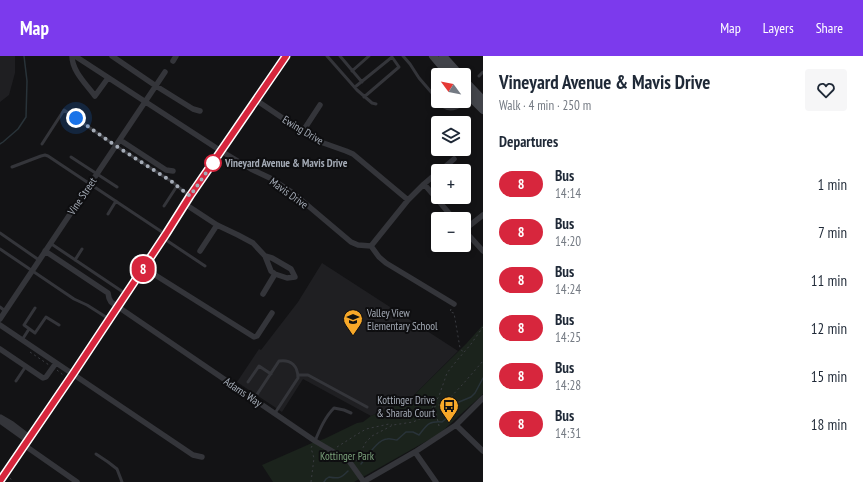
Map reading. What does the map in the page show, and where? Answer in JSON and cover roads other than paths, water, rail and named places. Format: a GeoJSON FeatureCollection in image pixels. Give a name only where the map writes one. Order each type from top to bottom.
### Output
{"type":"FeatureCollection","features":[{"type":"Feature","properties":{"kind":"main road"},"geometry":{"type":"LineString","coordinates":[[439,57],[445,68]]}},
{"type":"Feature","properties":{"kind":"main road"},"geometry":{"type":"LineString","coordinates":[[439,57],[452,68]]}},
{"type":"Feature","properties":{"kind":"main road"},"geometry":{"type":"LineString","coordinates":[[471,87],[483,100]]}},
{"type":"Feature","properties":{"kind":"main road"},"geometry":{"type":"LineString","coordinates":[[472,98],[483,110]]}},
{"type":"Feature","properties":{"kind":"street"},"geometry":{"type":"LineString","coordinates":[[72,56],[74,68],[95,96],[108,78]]}},
{"type":"Feature","properties":{"kind":"street","name":"Mavis Drive"},"geometry":{"type":"LineString","coordinates":[[75,56],[221,151],[250,169],[270,178],[293,194],[351,242],[358,245],[371,246]]}},
{"type":"Feature","properties":{"kind":"street"},"geometry":{"type":"LineString","coordinates":[[112,56],[192,109],[200,111]]}},
{"type":"Feature","properties":{"kind":"street"},"geometry":{"type":"LineString","coordinates":[[0,481],[144,268],[190,196],[286,56]]}},
{"type":"Feature","properties":{"kind":"street","name":"Vine Street"},"geometry":{"type":"LineString","coordinates":[[0,319],[3,309],[32,271],[165,72]]}},
{"type":"Feature","properties":{"kind":"street","name":"Ewing Drive"},"geometry":{"type":"LineString","coordinates":[[256,100],[315,140],[353,154],[408,200]]}},
{"type":"Feature","properties":{"kind":"street"},"geometry":{"type":"LineString","coordinates":[[302,131],[320,105]]}},
{"type":"Feature","properties":{"kind":"street"},"geometry":{"type":"LineString","coordinates":[[120,140],[166,170],[173,171]]}},
{"type":"Feature","properties":{"kind":"street"},"geometry":{"type":"LineString","coordinates":[[448,164],[454,159]]}},
{"type":"Feature","properties":{"kind":"street"},"geometry":{"type":"LineString","coordinates":[[431,178],[408,200],[371,246],[379,257],[386,263],[454,304]]}},
{"type":"Feature","properties":{"kind":"street"},"geometry":{"type":"LineString","coordinates":[[424,184],[448,212]]}},
{"type":"Feature","properties":{"kind":"street"},"geometry":{"type":"LineString","coordinates":[[185,204],[217,224],[253,243],[265,256],[271,271],[275,274],[287,278],[295,277],[290,269],[272,258],[265,256]]}},
{"type":"Feature","properties":{"kind":"street"},"geometry":{"type":"LineString","coordinates":[[471,224],[483,215]]}},
{"type":"Feature","properties":{"kind":"street"},"geometry":{"type":"LineString","coordinates":[[200,251],[217,224]]}},
{"type":"Feature","properties":{"kind":"street"},"geometry":{"type":"LineString","coordinates":[[471,238],[483,251]]}},
{"type":"Feature","properties":{"kind":"street","name":"Adams Way"},"geometry":{"type":"LineString","coordinates":[[45,251],[108,293],[111,302],[316,441],[349,461],[363,482]]}},
{"type":"Feature","properties":{"kind":"street"},"geometry":{"type":"LineString","coordinates":[[144,268],[254,337],[257,336],[272,313]]}},
{"type":"Feature","properties":{"kind":"street"},"geometry":{"type":"LineString","coordinates":[[263,294],[275,274]]}},
{"type":"Feature","properties":{"kind":"street"},"geometry":{"type":"LineString","coordinates":[[0,325],[55,365],[73,374],[193,455],[202,457]]}},
{"type":"Feature","properties":{"kind":"street"},"geometry":{"type":"LineString","coordinates":[[0,349],[43,378],[46,377],[55,365]]}},
{"type":"Feature","properties":{"kind":"street"},"geometry":{"type":"LineString","coordinates":[[363,482],[415,452],[456,425],[483,398]]}},
{"type":"Feature","properties":{"kind":"street"},"geometry":{"type":"LineString","coordinates":[[0,417],[12,424],[27,440]]}},
{"type":"Feature","properties":{"kind":"street"},"geometry":{"type":"LineString","coordinates":[[0,421],[27,440],[77,482]]}},
{"type":"Feature","properties":{"kind":"street"},"geometry":{"type":"LineString","coordinates":[[456,425],[483,451]]}},
{"type":"Feature","properties":{"kind":"street"},"geometry":{"type":"LineString","coordinates":[[415,452],[436,482]]}},
{"type":"Feature","properties":{"kind":"lane"},"geometry":{"type":"LineString","coordinates":[[327,56],[364,97],[376,104]]}},
{"type":"Feature","properties":{"kind":"lane"},"geometry":{"type":"LineString","coordinates":[[340,56],[362,82]]}},
{"type":"Feature","properties":{"kind":"lane"},"geometry":{"type":"LineString","coordinates":[[352,71],[370,56]]}},
{"type":"Feature","properties":{"kind":"lane"},"geometry":{"type":"LineString","coordinates":[[355,88],[392,56],[399,67],[364,97]]}},
{"type":"Feature","properties":{"kind":"lane"},"geometry":{"type":"LineString","coordinates":[[403,56],[419,78],[448,110],[454,109],[472,98]]}},
{"type":"Feature","properties":{"kind":"lane"},"geometry":{"type":"LineString","coordinates":[[479,76],[483,72]]}},
{"type":"Feature","properties":{"kind":"lane"},"geometry":{"type":"LineString","coordinates":[[42,144],[64,110],[116,146],[174,183],[190,196]]}},
{"type":"Feature","properties":{"kind":"lane"},"geometry":{"type":"LineString","coordinates":[[12,167],[41,156],[48,156],[116,201],[205,266]]}},
{"type":"Feature","properties":{"kind":"lane"},"geometry":{"type":"LineString","coordinates":[[71,157],[117,187]]}},
{"type":"Feature","properties":{"kind":"lane"},"geometry":{"type":"LineString","coordinates":[[164,206],[177,186]]}},
{"type":"Feature","properties":{"kind":"lane"},"geometry":{"type":"LineString","coordinates":[[108,214],[116,201]]}},
{"type":"Feature","properties":{"kind":"lane"},"geometry":{"type":"LineString","coordinates":[[0,233],[39,260]]}},
{"type":"Feature","properties":{"kind":"lane"},"geometry":{"type":"LineString","coordinates":[[50,243],[126,294]]}},
{"type":"Feature","properties":{"kind":"lane"},"geometry":{"type":"LineString","coordinates":[[0,248],[74,299],[87,305],[109,320]]}},
{"type":"Feature","properties":{"kind":"lane"},"geometry":{"type":"LineString","coordinates":[[75,260],[82,249]]}},
{"type":"Feature","properties":{"kind":"lane"},"geometry":{"type":"LineString","coordinates":[[36,308],[24,325],[29,329],[35,333],[46,316],[59,325]]}},
{"type":"Feature","properties":{"kind":"lane"},"geometry":{"type":"LineString","coordinates":[[22,340],[29,329]]}},
{"type":"Feature","properties":{"kind":"lane"},"geometry":{"type":"LineString","coordinates":[[254,399],[279,361],[285,360],[291,362],[296,368],[298,375],[275,413]]}},
{"type":"Feature","properties":{"kind":"lane"},"geometry":{"type":"LineString","coordinates":[[16,381],[26,366]]}},
{"type":"Feature","properties":{"kind":"lane"},"geometry":{"type":"LineString","coordinates":[[248,382],[259,366],[271,374]]}},
{"type":"Feature","properties":{"kind":"lane"},"geometry":{"type":"LineString","coordinates":[[298,375],[308,375],[367,406]]}},
{"type":"Feature","properties":{"kind":"lane"},"geometry":{"type":"LineString","coordinates":[[316,441],[328,413],[334,408],[351,413]]}},
{"type":"Feature","properties":{"kind":"lane"},"geometry":{"type":"LineString","coordinates":[[96,454],[117,469],[122,482]]}},
{"type":"Feature","properties":{"kind":"waterway"},"geometry":{"type":"LineString","coordinates":[[0,144],[18,129],[26,117],[27,81],[24,56]]}},
{"type":"Feature","properties":{"kind":"waterway"},"geometry":{"type":"LineString","coordinates":[[361,464],[380,442],[389,439],[397,440],[406,432],[413,432],[419,435],[428,424],[442,422],[448,417],[455,405],[471,397],[475,393],[483,378]]}},
{"type":"Feature","properties":{"kind":"waterway"},"geometry":{"type":"LineString","coordinates":[[324,482],[329,477],[340,477],[348,471]]}},
{"type":"Feature","properties":{"kind":"place","name":"Vineyard Avenue & Mavis Drive"},"geometry":{"type":"Point","coordinates":[213,163]}},
{"type":"Feature","properties":{"kind":"place","name":"Valley View Elementary School"},"geometry":{"type":"Point","coordinates":[353,336]}},
{"type":"Feature","properties":{"kind":"place","name":"Kottinger Drive & Sharab Court"},"geometry":{"type":"Point","coordinates":[449,423]}},
{"type":"Feature","properties":{"kind":"park label","name":"Kottinger Park"},"geometry":{"type":"Point","coordinates":[347,456]}}]}
